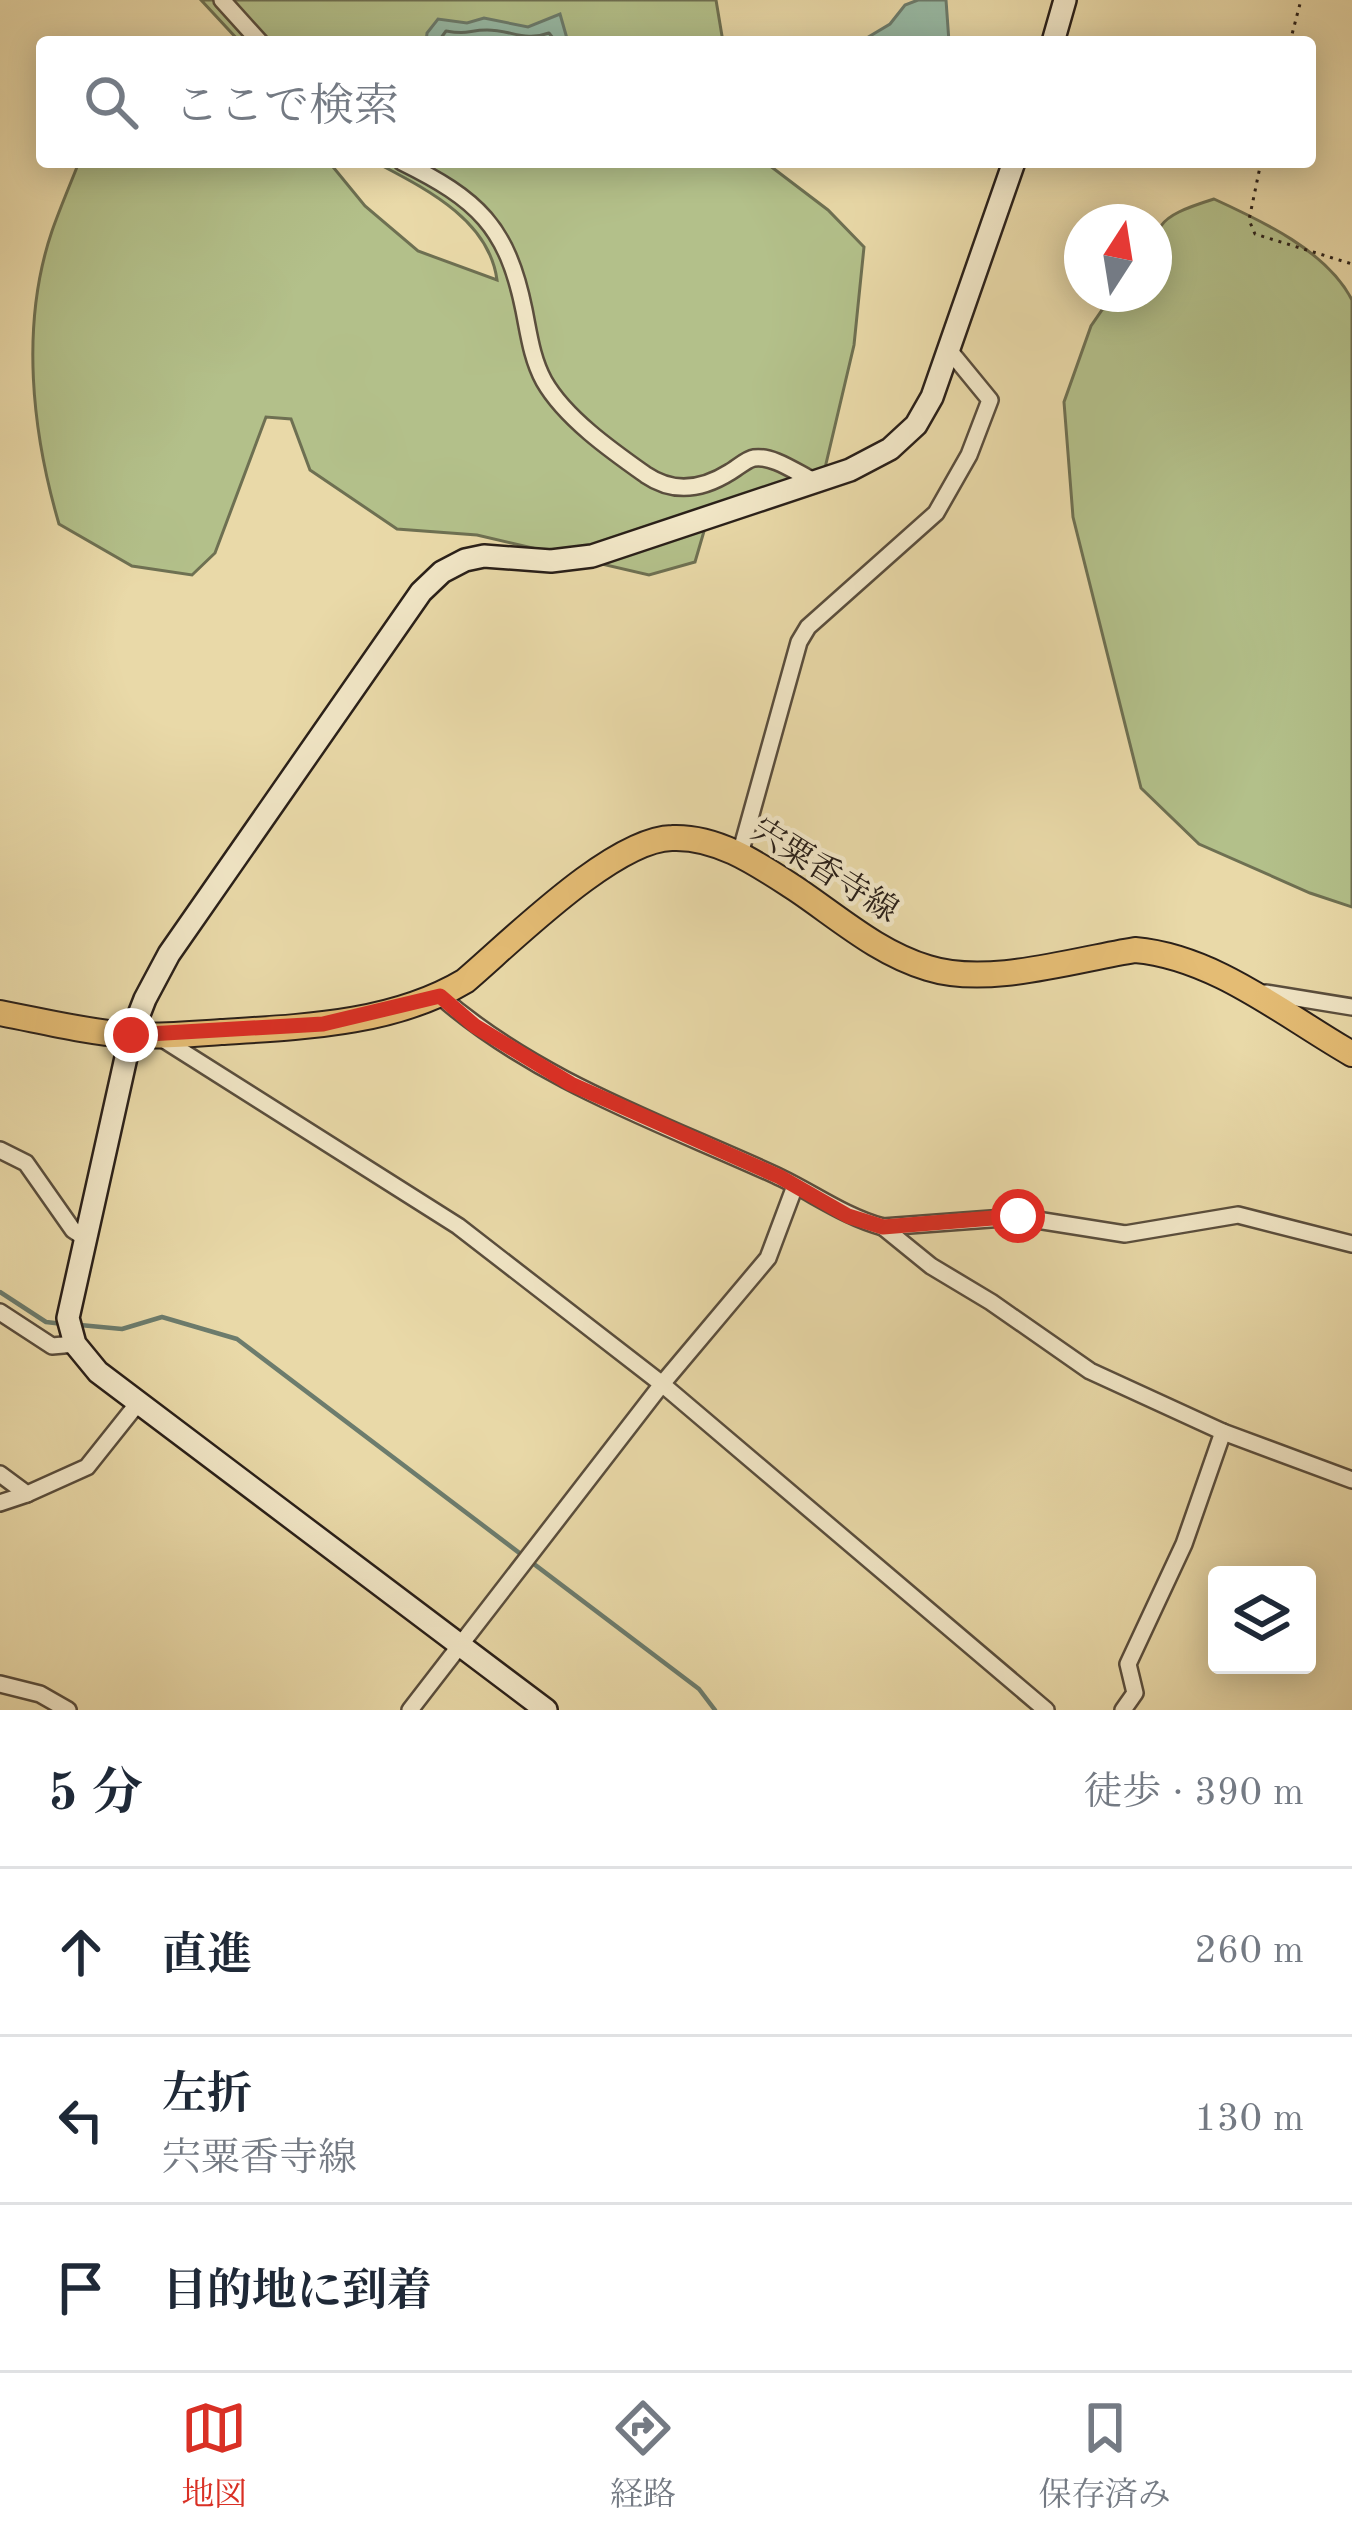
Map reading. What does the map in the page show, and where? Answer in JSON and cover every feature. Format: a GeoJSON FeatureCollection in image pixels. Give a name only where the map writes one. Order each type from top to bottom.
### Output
{"type":"FeatureCollection","features":[{"type":"Feature","properties":{"kind":"main road","name":"宍粟香寺線"},"geometry":{"type":"LineString","coordinates":[[0,1013],[144,1035],[323,1024],[440,996],[465,981],[599,869],[642,844],[670,837],[698,840],[740,854],[863,937],[930,969],[962,976],[1135,950],[1163,953],[1202,965],[1352,1054]]}},
{"type":"Feature","properties":{"kind":"street"},"geometry":{"type":"LineString","coordinates":[[222,0],[255,36]]}},
{"type":"Feature","properties":{"kind":"street"},"geometry":{"type":"LineString","coordinates":[[1055,36],[1065,0]]}},
{"type":"Feature","properties":{"kind":"street"},"geometry":{"type":"LineString","coordinates":[[413,168],[463,194],[488,222],[511,257],[531,349],[545,382],[600,439],[665,487],[708,486],[752,458],[772,460],[814,481]]}},
{"type":"Feature","properties":{"kind":"street"},"geometry":{"type":"LineString","coordinates":[[546,1710],[98,1372],[71,1332],[85,1238],[144,1035],[145,999],[169,954],[421,592],[442,572],[484,556],[551,561],[592,556],[850,470],[890,449],[916,425],[949,350],[1012,168]]}},
{"type":"Feature","properties":{"kind":"street"},"geometry":{"type":"LineString","coordinates":[[740,854],[799,642],[808,627],[936,513],[969,455],[990,400],[949,350]]}},
{"type":"Feature","properties":{"kind":"street"},"geometry":{"type":"LineString","coordinates":[[1202,965],[1272,995],[1352,1007]]}},
{"type":"Feature","properties":{"kind":"street"},"geometry":{"type":"LineString","coordinates":[[440,996],[475,1026],[571,1084],[795,1186],[848,1216],[883,1227],[932,1266],[1090,1371],[1223,1432],[1352,1480]]}},
{"type":"Feature","properties":{"kind":"street"},"geometry":{"type":"LineString","coordinates":[[144,1035],[431,1206],[662,1384],[1046,1710]]}},
{"type":"Feature","properties":{"kind":"street"},"geometry":{"type":"LineString","coordinates":[[0,1150],[26,1163],[73,1229],[85,1238]]}},
{"type":"Feature","properties":{"kind":"street"},"geometry":{"type":"LineString","coordinates":[[410,1710],[662,1384],[768,1258],[795,1186]]}},
{"type":"Feature","properties":{"kind":"street"},"geometry":{"type":"LineString","coordinates":[[883,1227],[1018,1216],[1125,1234],[1238,1215],[1352,1244]]}},
{"type":"Feature","properties":{"kind":"street"},"geometry":{"type":"LineString","coordinates":[[0,1312],[52,1346],[71,1332]]}},
{"type":"Feature","properties":{"kind":"street"},"geometry":{"type":"LineString","coordinates":[[0,1503],[87,1467],[138,1403]]}},
{"type":"Feature","properties":{"kind":"street"},"geometry":{"type":"LineString","coordinates":[[1123,1710],[1135,1693],[1128,1664],[1184,1544],[1223,1432]]}},
{"type":"Feature","properties":{"kind":"street"},"geometry":{"type":"LineString","coordinates":[[0,1474],[26,1494]]}},
{"type":"Feature","properties":{"kind":"street"},"geometry":{"type":"LineString","coordinates":[[0,1684],[40,1694],[68,1710]]}},
{"type":"Feature","properties":{"kind":"path"},"geometry":{"type":"LineString","coordinates":[[1292,36],[1301,0]]}},
{"type":"Feature","properties":{"kind":"path"},"geometry":{"type":"LineString","coordinates":[[1261,168],[1249,220],[1255,234],[1352,264]]}},
{"type":"Feature","properties":{"kind":"green space"},"geometry":{"type":"Polygon","coordinates":[[[201,0],[716,0],[722,36],[234,36],[201,0]]]}},
{"type":"Feature","properties":{"kind":"green space"},"geometry":{"type":"Polygon","coordinates":[[[77,168],[334,168],[365,206],[418,251],[497,280],[491,258],[468,223],[433,195],[386,168],[773,168],[828,210],[864,247],[854,345],[825,468],[709,514],[695,562],[649,575],[477,535],[397,529],[310,470],[291,419],[266,417],[215,553],[192,575],[132,566],[59,524],[42,453],[33,378],[36,304],[52,231],[77,168]]]}},
{"type":"Feature","properties":{"kind":"green space"},"geometry":{"type":"Polygon","coordinates":[[[1214,199],[1310,252],[1352,300],[1352,907],[1199,844],[1141,788],[1073,517],[1064,402],[1091,326],[1101,312],[1172,312],[1172,216],[1214,199]]]}},
{"type":"Feature","properties":{"kind":"water"},"geometry":{"type":"Polygon","coordinates":[[[946,0],[949,36],[870,36],[890,24],[905,5],[946,0]]]}},
{"type":"Feature","properties":{"kind":"water"},"geometry":{"type":"Polygon","coordinates":[[[560,14],[566,36],[427,36],[438,19],[467,23],[484,18],[528,27],[560,14]]]}},
{"type":"Feature","properties":{"kind":"waterway"},"geometry":{"type":"LineString","coordinates":[[0,1292],[46,1322],[63,1324]]}},
{"type":"Feature","properties":{"kind":"waterway"},"geometry":{"type":"LineString","coordinates":[[80,1325],[122,1329],[162,1317],[237,1339],[699,1689],[715,1710]]}},
{"type":"Feature","properties":{"kind":"route"},"geometry":{"type":"LineString","coordinates":[[131,1035],[323,1024],[440,996],[475,1026],[571,1084],[780,1177],[848,1216],[883,1227],[1018,1216]]}}]}
